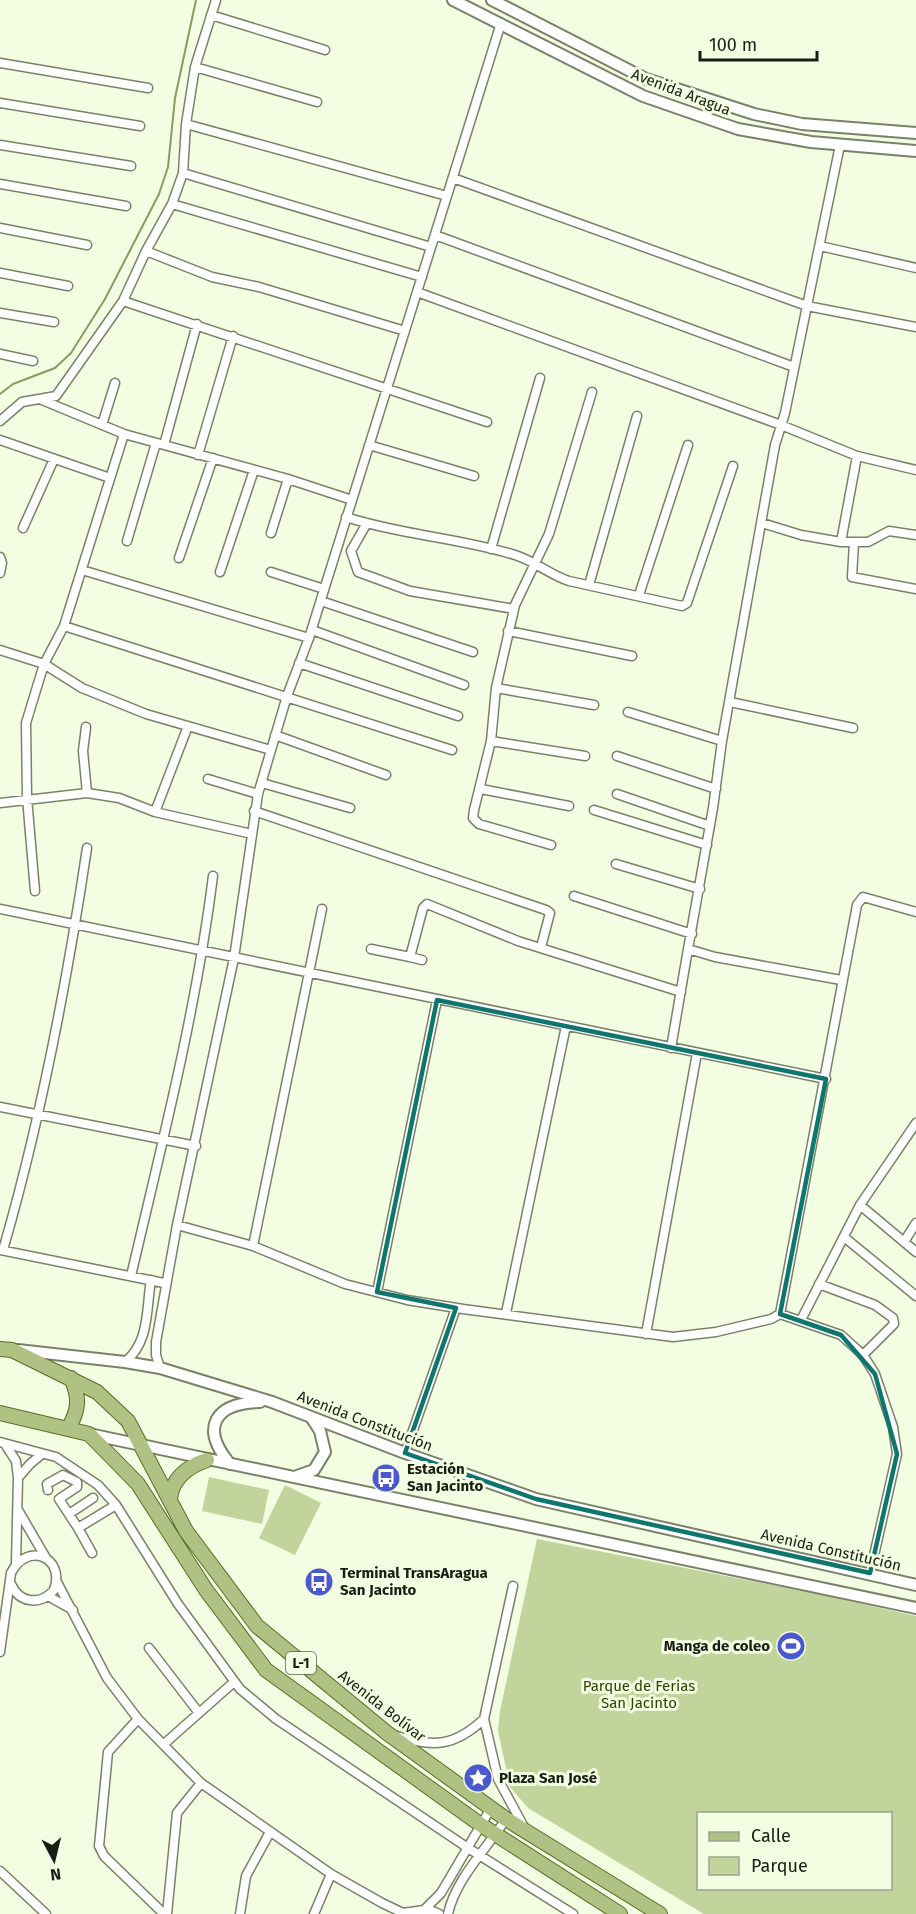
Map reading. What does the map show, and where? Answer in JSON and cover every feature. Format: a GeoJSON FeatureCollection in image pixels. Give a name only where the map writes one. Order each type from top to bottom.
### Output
{"type":"FeatureCollection","features":[{"type":"Feature","properties":{"kind":"main road","name":"Avenida Bolívar"},"geometry":{"type":"LineString","coordinates":[[6,1349],[97,1392],[128,1421],[186,1531],[256,1626],[387,1732],[506,1819],[660,1914]]}},
{"type":"Feature","properties":{"kind":"main road"},"geometry":{"type":"LineString","coordinates":[[68,1429],[79,1408],[77,1390],[71,1378]]}},
{"type":"Feature","properties":{"kind":"main road"},"geometry":{"type":"LineString","coordinates":[[0,1413],[89,1434]]}},
{"type":"Feature","properties":{"kind":"main road","name":"L-1"},"geometry":{"type":"LineString","coordinates":[[89,1434],[138,1484],[206,1590],[266,1670],[481,1825],[620,1914]]}},
{"type":"Feature","properties":{"kind":"main road"},"geometry":{"type":"LineString","coordinates":[[170,1498],[171,1490],[185,1470],[207,1460]]}},
{"type":"Feature","properties":{"kind":"street"},"geometry":{"type":"LineString","coordinates":[[0,421],[22,402],[56,396],[123,301],[146,251],[172,204],[183,173],[186,124],[195,68],[216,0]]}},
{"type":"Feature","properties":{"kind":"street","name":"Avenida Aragua"},"geometry":{"type":"LineString","coordinates":[[453,0],[643,96],[738,129],[840,145],[916,151]]}},
{"type":"Feature","properties":{"kind":"street","name":"Avenida Aragua"},"geometry":{"type":"LineString","coordinates":[[492,0],[646,79],[754,114],[802,124],[916,133]]}},
{"type":"Feature","properties":{"kind":"street"},"geometry":{"type":"LineString","coordinates":[[211,15],[325,50]]}},
{"type":"Feature","properties":{"kind":"street"},"geometry":{"type":"LineString","coordinates":[[160,1368],[156,1355],[156,1342],[164,1288],[196,1146],[234,958],[250,863],[254,811],[258,794],[287,696],[321,601],[501,23]]}},
{"type":"Feature","properties":{"kind":"street"},"geometry":{"type":"LineString","coordinates":[[0,63],[148,88]]}},
{"type":"Feature","properties":{"kind":"street"},"geometry":{"type":"LineString","coordinates":[[195,68],[317,102]]}},
{"type":"Feature","properties":{"kind":"street"},"geometry":{"type":"LineString","coordinates":[[0,103],[141,126]]}},
{"type":"Feature","properties":{"kind":"street"},"geometry":{"type":"LineString","coordinates":[[186,124],[447,196]]}},
{"type":"Feature","properties":{"kind":"street"},"geometry":{"type":"LineString","coordinates":[[0,145],[130,166]]}},
{"type":"Feature","properties":{"kind":"street"},"geometry":{"type":"LineString","coordinates":[[671,1048],[700,889],[722,741],[775,445],[794,367],[840,145]]}},
{"type":"Feature","properties":{"kind":"street"},"geometry":{"type":"LineString","coordinates":[[183,173],[431,247]]}},
{"type":"Feature","properties":{"kind":"street"},"geometry":{"type":"LineString","coordinates":[[453,178],[807,306],[916,327]]}},
{"type":"Feature","properties":{"kind":"street"},"geometry":{"type":"LineString","coordinates":[[0,184],[126,206]]}},
{"type":"Feature","properties":{"kind":"street"},"geometry":{"type":"LineString","coordinates":[[172,204],[422,277]]}},
{"type":"Feature","properties":{"kind":"street"},"geometry":{"type":"LineString","coordinates":[[0,228],[87,245]]}},
{"type":"Feature","properties":{"kind":"street"},"geometry":{"type":"LineString","coordinates":[[435,235],[794,367]]}},
{"type":"Feature","properties":{"kind":"street"},"geometry":{"type":"LineString","coordinates":[[820,246],[916,268]]}},
{"type":"Feature","properties":{"kind":"street"},"geometry":{"type":"LineString","coordinates":[[146,251],[212,277],[259,287],[405,331]]}},
{"type":"Feature","properties":{"kind":"street"},"geometry":{"type":"LineString","coordinates":[[0,273],[68,286]]}},
{"type":"Feature","properties":{"kind":"street"},"geometry":{"type":"LineString","coordinates":[[417,292],[781,425],[857,456],[916,470]]}},
{"type":"Feature","properties":{"kind":"street"},"geometry":{"type":"LineString","coordinates":[[123,301],[487,422]]}},
{"type":"Feature","properties":{"kind":"street"},"geometry":{"type":"LineString","coordinates":[[0,313],[54,322]]}},
{"type":"Feature","properties":{"kind":"street"},"geometry":{"type":"LineString","coordinates":[[127,541],[197,324]]}},
{"type":"Feature","properties":{"kind":"street"},"geometry":{"type":"LineString","coordinates":[[198,455],[233,336]]}},
{"type":"Feature","properties":{"kind":"street"},"geometry":{"type":"LineString","coordinates":[[0,354],[33,361]]}},
{"type":"Feature","properties":{"kind":"street"},"geometry":{"type":"LineString","coordinates":[[491,549],[540,378]]}},
{"type":"Feature","properties":{"kind":"street"},"geometry":{"type":"LineString","coordinates":[[102,425],[115,383]]}},
{"type":"Feature","properties":{"kind":"street"},"geometry":{"type":"LineString","coordinates":[[551,845],[479,824],[473,818],[491,741],[496,688],[514,609],[549,534],[592,392]]}},
{"type":"Feature","properties":{"kind":"street"},"geometry":{"type":"LineString","coordinates":[[38,398],[124,434],[288,479],[352,500]]}},
{"type":"Feature","properties":{"kind":"street"},"geometry":{"type":"LineString","coordinates":[[589,585],[637,416]]}},
{"type":"Feature","properties":{"kind":"street"},"geometry":{"type":"LineString","coordinates":[[35,891],[27,798],[26,723],[44,664],[64,626],[124,434]]}},
{"type":"Feature","properties":{"kind":"street"},"geometry":{"type":"LineString","coordinates":[[1,442],[110,478]]}},
{"type":"Feature","properties":{"kind":"street"},"geometry":{"type":"LineString","coordinates":[[369,445],[474,476]]}},
{"type":"Feature","properties":{"kind":"street"},"geometry":{"type":"LineString","coordinates":[[639,595],[688,445]]}},
{"type":"Feature","properties":{"kind":"street"},"geometry":{"type":"LineString","coordinates":[[842,542],[857,456]]}},
{"type":"Feature","properties":{"kind":"street"},"geometry":{"type":"LineString","coordinates":[[179,558],[213,458]]}},
{"type":"Feature","properties":{"kind":"street"},"geometry":{"type":"LineString","coordinates":[[23,528],[54,459]]}},
{"type":"Feature","properties":{"kind":"street"},"geometry":{"type":"LineString","coordinates":[[346,517],[409,534],[517,555],[555,577],[682,606],[687,603],[733,466]]}},
{"type":"Feature","properties":{"kind":"street"},"geometry":{"type":"LineString","coordinates":[[220,572],[254,470]]}},
{"type":"Feature","properties":{"kind":"street"},"geometry":{"type":"LineString","coordinates":[[271,534],[288,479]]}},
{"type":"Feature","properties":{"kind":"street"},"geometry":{"type":"LineString","coordinates":[[367,523],[351,551],[358,572],[410,591],[514,609]]}},
{"type":"Feature","properties":{"kind":"street"},"geometry":{"type":"LineString","coordinates":[[762,523],[792,532],[842,542],[868,542],[889,531],[916,535]]}},
{"type":"Feature","properties":{"kind":"street"},"geometry":{"type":"LineString","coordinates":[[854,542],[850,573],[853,578],[916,589]]}},
{"type":"Feature","properties":{"kind":"street"},"geometry":{"type":"LineString","coordinates":[[0,557],[0,573]]}},
{"type":"Feature","properties":{"kind":"street"},"geometry":{"type":"LineString","coordinates":[[82,570],[310,634],[464,685]]}},
{"type":"Feature","properties":{"kind":"street"},"geometry":{"type":"LineString","coordinates":[[271,572],[324,589]]}},
{"type":"Feature","properties":{"kind":"street"},"geometry":{"type":"LineString","coordinates":[[321,601],[473,652]]}},
{"type":"Feature","properties":{"kind":"street"},"geometry":{"type":"LineString","coordinates":[[64,626],[452,750]]}},
{"type":"Feature","properties":{"kind":"street"},"geometry":{"type":"LineString","coordinates":[[508,631],[632,656]]}},
{"type":"Feature","properties":{"kind":"street"},"geometry":{"type":"LineString","coordinates":[[0,650],[44,664],[82,688],[146,714],[271,750]]}},
{"type":"Feature","properties":{"kind":"street"},"geometry":{"type":"LineString","coordinates":[[299,663],[458,716]]}},
{"type":"Feature","properties":{"kind":"street"},"geometry":{"type":"LineString","coordinates":[[496,688],[594,705]]}},
{"type":"Feature","properties":{"kind":"street"},"geometry":{"type":"LineString","coordinates":[[730,702],[853,728]]}},
{"type":"Feature","properties":{"kind":"street"},"geometry":{"type":"LineString","coordinates":[[628,712],[722,741]]}},
{"type":"Feature","properties":{"kind":"street"},"geometry":{"type":"LineString","coordinates":[[155,812],[188,726]]}},
{"type":"Feature","properties":{"kind":"street"},"geometry":{"type":"LineString","coordinates":[[86,727],[83,751],[87,793]]}},
{"type":"Feature","properties":{"kind":"street"},"geometry":{"type":"LineString","coordinates":[[275,735],[386,775]]}},
{"type":"Feature","properties":{"kind":"street"},"geometry":{"type":"LineString","coordinates":[[491,741],[585,756]]}},
{"type":"Feature","properties":{"kind":"street"},"geometry":{"type":"LineString","coordinates":[[617,756],[716,789]]}},
{"type":"Feature","properties":{"kind":"street"},"geometry":{"type":"LineString","coordinates":[[208,779],[258,794]]}},
{"type":"Feature","properties":{"kind":"street"},"geometry":{"type":"LineString","coordinates":[[262,783],[350,808]]}},
{"type":"Feature","properties":{"kind":"street"},"geometry":{"type":"LineString","coordinates":[[481,789],[569,806]]}},
{"type":"Feature","properties":{"kind":"street"},"geometry":{"type":"LineString","coordinates":[[0,803],[27,798],[87,793],[119,798],[155,812],[252,834]]}},
{"type":"Feature","properties":{"kind":"street"},"geometry":{"type":"LineString","coordinates":[[617,794],[710,826]]}},
{"type":"Feature","properties":{"kind":"street"},"geometry":{"type":"LineString","coordinates":[[594,810],[707,845]]}},
{"type":"Feature","properties":{"kind":"street"},"geometry":{"type":"LineString","coordinates":[[254,811],[546,910],[550,913],[550,919],[541,947]]}},
{"type":"Feature","properties":{"kind":"street"},"geometry":{"type":"LineString","coordinates":[[87,848],[75,926],[37,1114],[2,1250],[151,1280],[164,1288]]}},
{"type":"Feature","properties":{"kind":"street"},"geometry":{"type":"LineString","coordinates":[[616,864],[700,889]]}},
{"type":"Feature","properties":{"kind":"street"},"geometry":{"type":"LineString","coordinates":[[131,1276],[164,1140],[204,952],[213,876]]}},
{"type":"Feature","properties":{"kind":"street"},"geometry":{"type":"LineString","coordinates":[[574,896],[692,934]]}},
{"type":"Feature","properties":{"kind":"street"},"geometry":{"type":"LineString","coordinates":[[780,1314],[826,1079],[841,980],[859,900],[863,897],[916,912]]}},
{"type":"Feature","properties":{"kind":"street"},"geometry":{"type":"LineString","coordinates":[[410,957],[423,908],[427,904],[541,947],[681,992]]}},
{"type":"Feature","properties":{"kind":"street"},"geometry":{"type":"LineString","coordinates":[[0,909],[826,1079]]}},
{"type":"Feature","properties":{"kind":"street"},"geometry":{"type":"LineString","coordinates":[[254,1246],[322,909]]}},
{"type":"Feature","properties":{"kind":"street"},"geometry":{"type":"LineString","coordinates":[[371,949],[422,960]]}},
{"type":"Feature","properties":{"kind":"street"},"geometry":{"type":"LineString","coordinates":[[688,949],[715,957],[841,980]]}},
{"type":"Feature","properties":{"kind":"street"},"geometry":{"type":"LineString","coordinates":[[377,1292],[437,1000]]}},
{"type":"Feature","properties":{"kind":"street"},"geometry":{"type":"LineString","coordinates":[[506,1313],[566,1026]]}},
{"type":"Feature","properties":{"kind":"street"},"geometry":{"type":"LineString","coordinates":[[646,1334],[698,1053]]}},
{"type":"Feature","properties":{"kind":"street"},"geometry":{"type":"LineString","coordinates":[[0,1107],[196,1146]]}},
{"type":"Feature","properties":{"kind":"street"},"geometry":{"type":"LineString","coordinates":[[801,1320],[812,1303],[819,1284],[860,1205],[916,1124]]}},
{"type":"Feature","properties":{"kind":"street"},"geometry":{"type":"LineString","coordinates":[[860,1205],[916,1251]]}},
{"type":"Feature","properties":{"kind":"street"},"geometry":{"type":"LineString","coordinates":[[904,1242],[916,1223]]}},
{"type":"Feature","properties":{"kind":"street"},"geometry":{"type":"LineString","coordinates":[[177,1225],[254,1246],[345,1284],[456,1308],[506,1313],[646,1334],[697,1335],[771,1319],[780,1314],[841,1335],[863,1355],[875,1374],[893,1427],[897,1454],[870,1574]]}},
{"type":"Feature","properties":{"kind":"street"},"geometry":{"type":"LineString","coordinates":[[844,1237],[916,1296]]}},
{"type":"Feature","properties":{"kind":"street"},"geometry":{"type":"LineString","coordinates":[[125,1362],[134,1354],[141,1340],[151,1280]]}},
{"type":"Feature","properties":{"kind":"street"},"geometry":{"type":"LineString","coordinates":[[819,1284],[875,1305],[893,1318],[894,1324],[863,1355]]}},
{"type":"Feature","properties":{"kind":"street"},"geometry":{"type":"LineString","coordinates":[[149,1292],[164,1288]]}},
{"type":"Feature","properties":{"kind":"street"},"geometry":{"type":"LineString","coordinates":[[405,1453],[456,1308]]}},
{"type":"Feature","properties":{"kind":"street","name":"Avenida Constitución"},"geometry":{"type":"LineString","coordinates":[[6,1349],[160,1368],[272,1402],[405,1453],[536,1499],[916,1586]]}},
{"type":"Feature","properties":{"kind":"street"},"geometry":{"type":"LineString","coordinates":[[230,1464],[216,1443],[217,1420],[221,1412],[241,1403],[272,1402]]}},
{"type":"Feature","properties":{"kind":"street"},"geometry":{"type":"LineString","coordinates":[[291,1477],[314,1470],[325,1452],[320,1431],[311,1417]]}},
{"type":"Feature","properties":{"kind":"street"},"geometry":{"type":"LineString","coordinates":[[89,1434],[916,1608]]}},
{"type":"Feature","properties":{"kind":"street"},"geometry":{"type":"LineString","coordinates":[[2,1443],[56,1457],[98,1485],[116,1505],[178,1604],[234,1682],[276,1719],[468,1848],[573,1914]]}},
{"type":"Feature","properties":{"kind":"street"},"geometry":{"type":"LineString","coordinates":[[0,1652],[11,1573],[16,1563],[18,1478],[16,1461],[2,1443]]}},
{"type":"Feature","properties":{"kind":"street"},"geometry":{"type":"LineString","coordinates":[[18,1478],[42,1454]]}},
{"type":"Feature","properties":{"kind":"street"},"geometry":{"type":"LineString","coordinates":[[48,1490],[47,1484],[63,1475],[77,1482],[77,1486],[59,1499],[92,1553]]}},
{"type":"Feature","properties":{"kind":"street"},"geometry":{"type":"LineString","coordinates":[[69,1514],[93,1498]]}},
{"type":"Feature","properties":{"kind":"street"},"geometry":{"type":"LineString","coordinates":[[78,1528],[116,1505]]}},
{"type":"Feature","properties":{"kind":"street"},"geometry":{"type":"LineString","coordinates":[[17,1510],[56,1573],[57,1582],[107,1678],[138,1719],[201,1783],[331,1874],[382,1903],[403,1913],[438,1914]]}},
{"type":"Feature","properties":{"kind":"street"},"geometry":{"type":"LineString","coordinates":[[16,1563],[30,1555],[46,1558]]}},
{"type":"Feature","properties":{"kind":"street"},"geometry":{"type":"LineString","coordinates":[[11,1584],[19,1596],[30,1601],[48,1596],[57,1582]]}},
{"type":"Feature","properties":{"kind":"street"},"geometry":{"type":"LineString","coordinates":[[513,1586],[484,1719],[498,1779],[526,1832]]}},
{"type":"Feature","properties":{"kind":"street"},"geometry":{"type":"LineString","coordinates":[[4,1614],[19,1596]]}},
{"type":"Feature","properties":{"kind":"street"},"geometry":{"type":"LineString","coordinates":[[48,1596],[73,1611]]}},
{"type":"Feature","properties":{"kind":"street"},"geometry":{"type":"LineString","coordinates":[[149,1648],[198,1713]]}},
{"type":"Feature","properties":{"kind":"street"},"geometry":{"type":"LineString","coordinates":[[164,1744],[234,1682]]}},
{"type":"Feature","properties":{"kind":"street"},"geometry":{"type":"LineString","coordinates":[[138,1719],[108,1752],[99,1845],[104,1856],[166,1914]]}},
{"type":"Feature","properties":{"kind":"street"},"geometry":{"type":"LineString","coordinates":[[387,1732],[434,1745],[467,1735],[484,1719]]}},
{"type":"Feature","properties":{"kind":"street"},"geometry":{"type":"LineString","coordinates":[[166,1914],[177,1813],[201,1783]]}},
{"type":"Feature","properties":{"kind":"street"},"geometry":{"type":"LineString","coordinates":[[420,1912],[441,1893],[491,1808]]}},
{"type":"Feature","properties":{"kind":"street"},"geometry":{"type":"LineString","coordinates":[[448,1914],[450,1903],[506,1819]]}},
{"type":"Feature","properties":{"kind":"street"},"geometry":{"type":"LineString","coordinates":[[240,1914],[246,1876],[270,1832]]}},
{"type":"Feature","properties":{"kind":"street"},"geometry":{"type":"LineString","coordinates":[[0,1871],[46,1914]]}},
{"type":"Feature","properties":{"kind":"street"},"geometry":{"type":"LineString","coordinates":[[314,1914],[331,1874]]}},
{"type":"Feature","properties":{"kind":"street"},"geometry":{"type":"LineString","coordinates":[[382,1903],[387,1914]]}},
{"type":"Feature","properties":{"kind":"highlighted area"},"geometry":{"type":"Polygon","coordinates":[[[437,1000],[826,1079],[780,1314],[841,1335],[875,1374],[897,1454],[870,1573],[536,1499],[405,1453],[456,1308],[377,1292],[437,1000]]]}},
{"type":"Feature","properties":{"kind":"green space"},"geometry":{"type":"Polygon","coordinates":[[[209,1477],[269,1490],[262,1524],[202,1511],[209,1477]]]}},
{"type":"Feature","properties":{"kind":"green space"},"geometry":{"type":"Polygon","coordinates":[[[285,1485],[321,1503],[295,1555],[259,1538],[285,1485]]]}},
{"type":"Feature","properties":{"kind":"green space","name":"Parque de Ferias San Jacinto"},"geometry":{"type":"Polygon","coordinates":[[[537,1539],[818,1594],[916,1616],[916,1914],[704,1914],[528,1808],[510,1787],[498,1731],[500,1711],[537,1539]]]}},
{"type":"Feature","properties":{"kind":"waterway"},"geometry":{"type":"LineString","coordinates":[[0,394],[13,384],[55,368],[71,353],[105,299],[159,194],[168,167],[175,98],[196,0]]}},
{"type":"Feature","properties":{"kind":"place","name":"Estación San Jacinto"},"geometry":{"type":"Point","coordinates":[386,1478]}},
{"type":"Feature","properties":{"kind":"place","name":"Terminal TransAragua San Jacinto"},"geometry":{"type":"Point","coordinates":[319,1582]}},
{"type":"Feature","properties":{"kind":"place","name":"Manga de coleo"},"geometry":{"type":"Point","coordinates":[791,1646]}},
{"type":"Feature","properties":{"kind":"place","name":"Plaza San José"},"geometry":{"type":"Point","coordinates":[478,1778]}}]}
